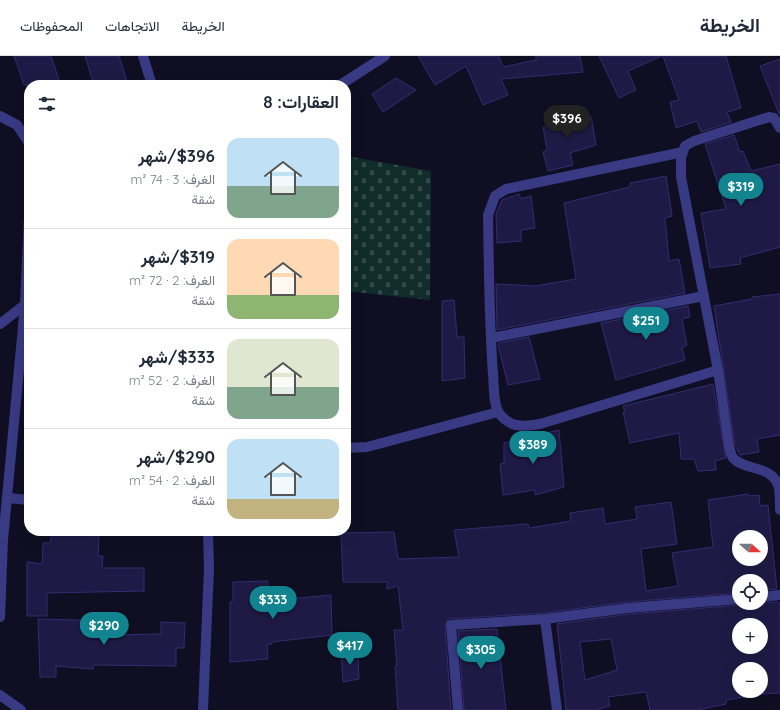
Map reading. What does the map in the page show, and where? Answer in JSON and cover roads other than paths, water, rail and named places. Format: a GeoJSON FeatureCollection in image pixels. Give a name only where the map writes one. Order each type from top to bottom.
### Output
{"type":"FeatureCollection","features":[{"type":"Feature","properties":{"kind":"street"},"geometry":{"type":"LineString","coordinates":[[143,56],[150,80]]}},
{"type":"Feature","properties":{"kind":"street"},"geometry":{"type":"LineString","coordinates":[[347,80],[382,56]]}},
{"type":"Feature","properties":{"kind":"street"},"geometry":{"type":"LineString","coordinates":[[0,116],[17,125],[24,136]]}},
{"type":"Feature","properties":{"kind":"street"},"geometry":{"type":"LineString","coordinates":[[780,128],[774,118],[769,117],[694,141],[685,146],[681,158],[681,177],[718,370],[729,446],[733,458],[740,463],[764,470],[774,478],[779,487],[780,510]]}},
{"type":"Feature","properties":{"kind":"street"},"geometry":{"type":"LineString","coordinates":[[683,152],[506,188],[495,196],[488,215],[491,338],[495,399],[498,412],[509,423],[522,427],[540,424],[718,370]]}},
{"type":"Feature","properties":{"kind":"street"},"geometry":{"type":"LineString","coordinates":[[491,338],[704,296]]}},
{"type":"Feature","properties":{"kind":"street"},"geometry":{"type":"LineString","coordinates":[[0,324],[24,306]]}},
{"type":"Feature","properties":{"kind":"street"},"geometry":{"type":"LineString","coordinates":[[0,616],[3,540],[24,355]]}},
{"type":"Feature","properties":{"kind":"street"},"geometry":{"type":"LineString","coordinates":[[351,448],[367,447],[498,412]]}},
{"type":"Feature","properties":{"kind":"street"},"geometry":{"type":"LineString","coordinates":[[8,498],[24,500]]}},
{"type":"Feature","properties":{"kind":"street"},"geometry":{"type":"LineString","coordinates":[[202,710],[209,568],[208,536]]}},
{"type":"Feature","properties":{"kind":"street"},"geometry":{"type":"LineString","coordinates":[[768,596],[780,595]]}},
{"type":"Feature","properties":{"kind":"street"},"geometry":{"type":"LineString","coordinates":[[458,710],[451,625],[545,619],[628,608],[732,600]]}},
{"type":"Feature","properties":{"kind":"street"},"geometry":{"type":"LineString","coordinates":[[545,619],[557,710]]}},
{"type":"Feature","properties":{"kind":"street"},"geometry":{"type":"LineString","coordinates":[[0,695],[21,710]]}}]}
